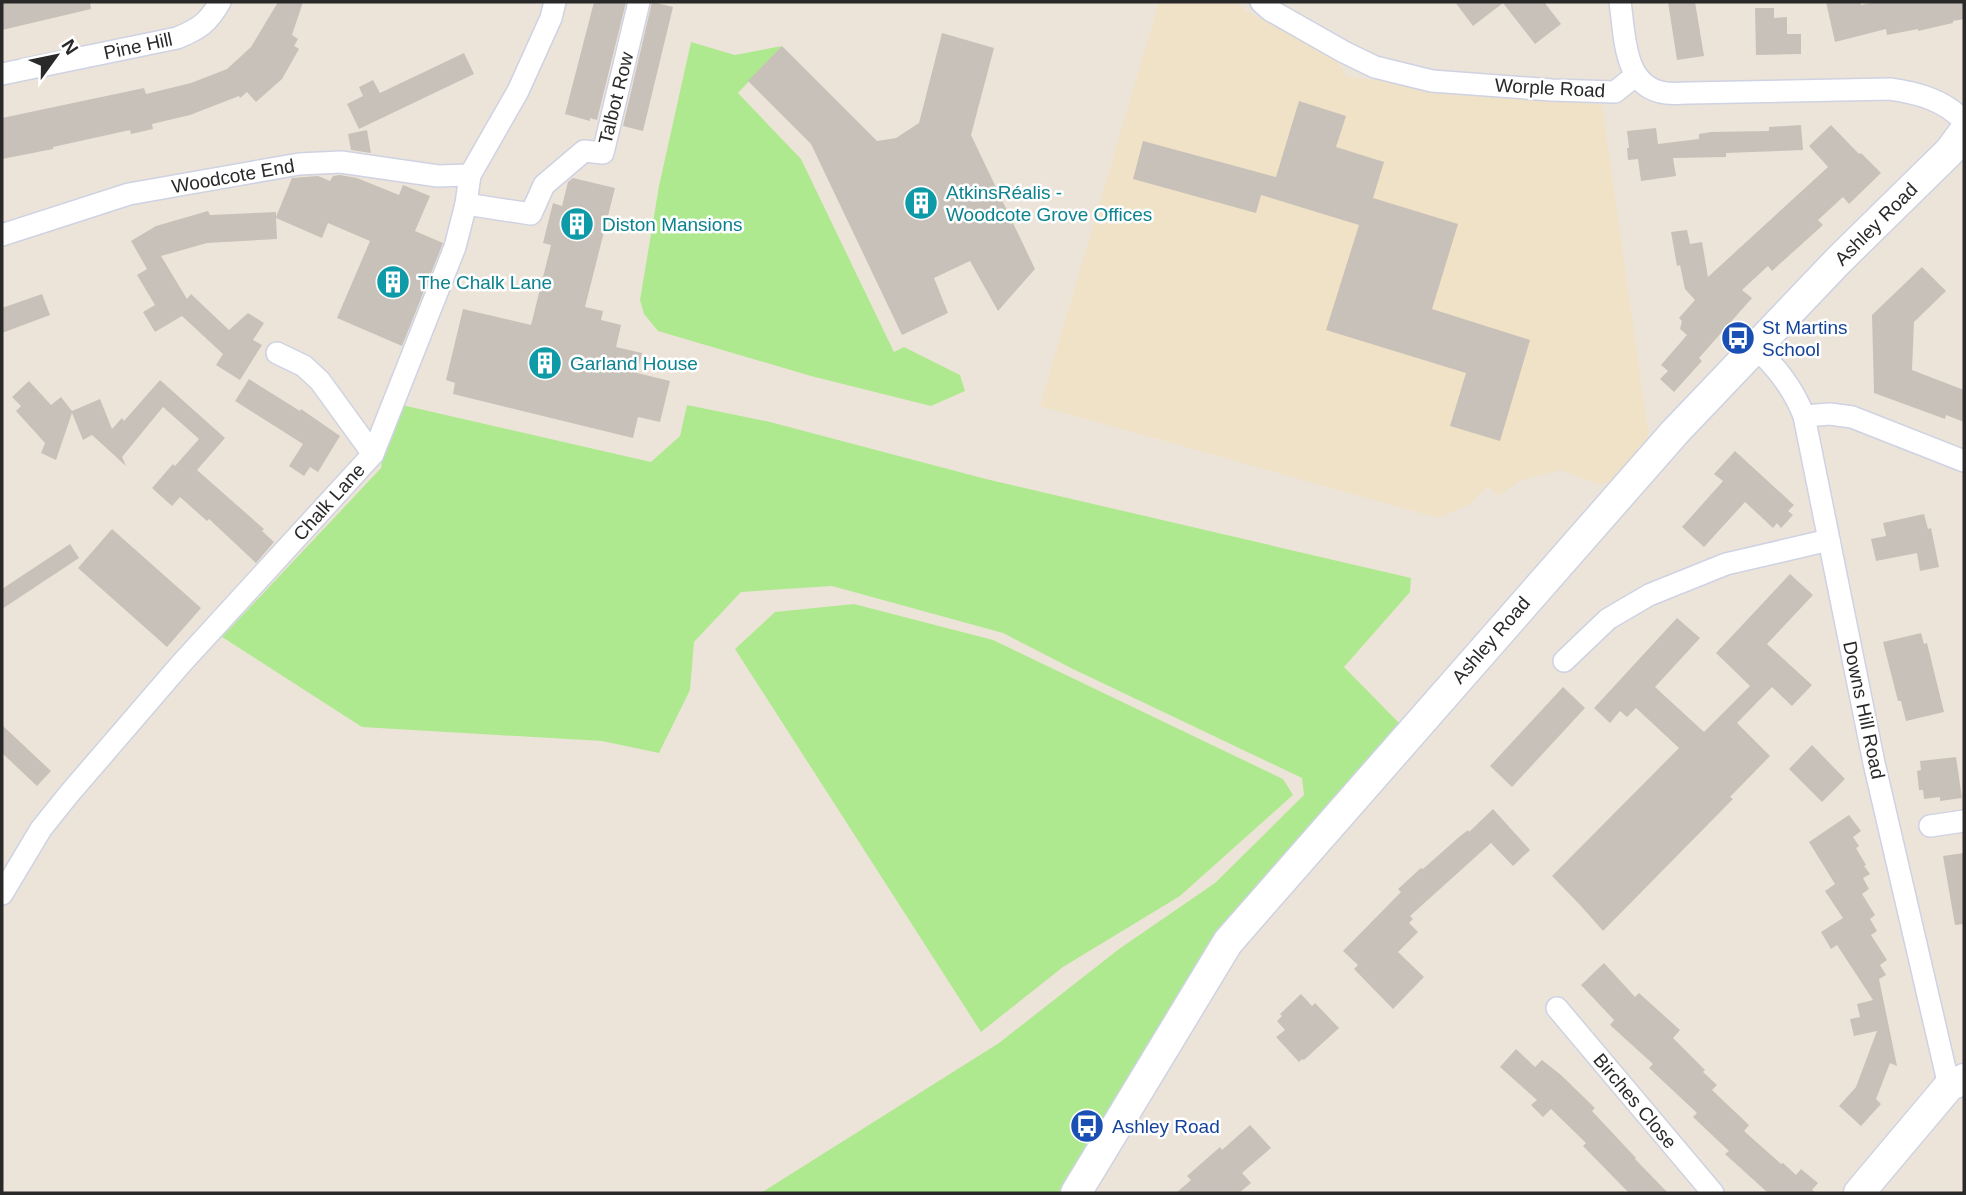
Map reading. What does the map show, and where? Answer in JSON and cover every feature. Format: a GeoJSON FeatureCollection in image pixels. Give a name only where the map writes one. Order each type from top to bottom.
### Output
{"type":"FeatureCollection","features":[{"type":"Feature","properties":{"kind":"main road","name":"Ashley Road"},"geometry":{"type":"LineString","coordinates":[[1076,1193],[1228,942],[1667,441],[1755,347],[1950,151],[1964,132]]}},
{"type":"Feature","properties":{"kind":"main road"},"geometry":{"type":"LineString","coordinates":[[1859,1193],[1957,1083]]}},
{"type":"Feature","properties":{"kind":"street","name":"Pine Hill"},"geometry":{"type":"LineString","coordinates":[[2,74],[177,38],[194,31],[211,18],[220,2]]}},
{"type":"Feature","properties":{"kind":"street","name":"Chalk Lane"},"geometry":{"type":"LineString","coordinates":[[2,894],[41,829],[69,794],[180,665],[373,454],[455,247],[470,176],[519,91],[551,18],[555,2]]}},
{"type":"Feature","properties":{"kind":"street","name":"Talbot Row"},"geometry":{"type":"LineString","coordinates":[[466,204],[531,214],[544,185],[584,151],[603,153],[639,2]]}},
{"type":"Feature","properties":{"kind":"street","name":"Worple Road"},"geometry":{"type":"LineString","coordinates":[[1261,2],[1270,10],[1375,67],[1432,81],[1615,92],[1636,76]]}},
{"type":"Feature","properties":{"kind":"street"},"geometry":{"type":"LineString","coordinates":[[1620,2],[1630,64],[1643,84],[1654,90],[1666,93],[1890,89],[1917,93],[1938,102],[1964,121]]}},
{"type":"Feature","properties":{"kind":"street","name":"Woodcote End"},"geometry":{"type":"LineString","coordinates":[[2,235],[129,194],[299,164],[341,162],[438,176],[470,176]]}},
{"type":"Feature","properties":{"kind":"street","name":"Downs Hill Road"},"geometry":{"type":"LineString","coordinates":[[1755,347],[1777,367],[1797,398],[1804,416],[1874,763],[1957,1083]]}},
{"type":"Feature","properties":{"kind":"street"},"geometry":{"type":"LineString","coordinates":[[277,353],[304,366],[320,381],[373,454]]}},
{"type":"Feature","properties":{"kind":"street"},"geometry":{"type":"LineString","coordinates":[[1804,416],[1830,414],[1852,417],[1964,461]]}},
{"type":"Feature","properties":{"kind":"street"},"geometry":{"type":"LineString","coordinates":[[1564,661],[1608,619],[1648,595],[1726,564],[1829,540]]}},
{"type":"Feature","properties":{"kind":"street"},"geometry":{"type":"LineString","coordinates":[[1930,826],[1964,821]]}},
{"type":"Feature","properties":{"kind":"street","name":"Birches Close"},"geometry":{"type":"LineString","coordinates":[[1557,1008],[1713,1193]]}},
{"type":"Feature","properties":{"kind":"shaded area"},"geometry":{"type":"Polygon","coordinates":[[[1159,2],[1237,2],[1246,11],[1336,59],[1347,77],[1602,105],[1649,439],[1610,482],[1598,484],[1560,470],[1521,480],[1498,496],[1488,486],[1470,504],[1438,518],[1040,406],[1159,2]]]}},
{"type":"Feature","properties":{"kind":"green space"},"geometry":{"type":"Polygon","coordinates":[[[691,42],[735,55],[782,46],[738,93],[801,159],[894,352],[904,347],[960,375],[965,391],[931,406],[811,376],[658,331],[644,314],[640,300],[659,186],[691,42]]]}},
{"type":"Feature","properties":{"kind":"green space"},"geometry":{"type":"Polygon","coordinates":[[[389,402],[651,462],[680,436],[687,405],[770,422],[986,479],[1411,578],[1410,592],[1344,667],[1404,728],[1190,984],[1060,1193],[761,1193],[999,1043],[1119,949],[1215,883],[1304,795],[1302,778],[1003,633],[832,586],[741,592],[694,642],[690,690],[659,753],[602,741],[362,727],[222,637],[381,468],[389,402]]]}},
{"type":"Feature","properties":{"kind":"green space"},"geometry":{"type":"Polygon","coordinates":[[[854,604],[993,640],[1283,779],[1293,795],[1180,896],[1063,967],[981,1032],[735,649],[775,612],[854,604]]]}},
{"type":"Feature","properties":{"kind":"building"},"geometry":{"type":"Polygon","coordinates":[[[2,2],[90,2],[91,9],[2,30],[2,2]]]}},
{"type":"Feature","properties":{"kind":"building"},"geometry":{"type":"Polygon","coordinates":[[[278,2],[303,2],[292,35],[298,39],[294,46],[299,49],[282,79],[256,102],[247,92],[240,98],[239,96],[190,115],[152,124],[153,129],[131,134],[130,130],[2,159],[2,118],[144,88],[146,94],[191,83],[227,69],[251,47],[278,2]]]}},
{"type":"Feature","properties":{"kind":"building"},"geometry":{"type":"Polygon","coordinates":[[[594,2],[626,2],[597,120],[590,118],[590,121],[565,114],[594,2]]]}},
{"type":"Feature","properties":{"kind":"building"},"geometry":{"type":"Polygon","coordinates":[[[652,2],[673,7],[643,131],[623,126],[652,2]]]}},
{"type":"Feature","properties":{"kind":"building"},"geometry":{"type":"Polygon","coordinates":[[[1455,2],[1544,2],[1561,24],[1535,44],[1503,3],[1473,26],[1455,2]]]}},
{"type":"Feature","properties":{"kind":"building"},"geometry":{"type":"Polygon","coordinates":[[[1668,2],[1695,2],[1704,56],[1677,60],[1668,2]]]}},
{"type":"Feature","properties":{"kind":"building"},"geometry":{"type":"Polygon","coordinates":[[[1826,2],[1860,2],[1861,5],[1877,2],[1964,2],[1964,19],[1918,31],[1887,35],[1886,29],[1835,42],[1826,2]]]}},
{"type":"Feature","properties":{"kind":"building"},"geometry":{"type":"Polygon","coordinates":[[[1755,8],[1774,8],[1774,18],[1787,17],[1787,34],[1801,34],[1801,54],[1756,55],[1755,8]]]}},
{"type":"Feature","properties":{"kind":"building","name":"AtkinsRéalis - Woodcote Grove Offices"},"geometry":{"type":"Polygon","coordinates":[[[942,33],[994,48],[971,135],[1035,269],[998,311],[970,261],[934,278],[948,313],[902,335],[811,144],[748,81],[782,46],[877,141],[896,138],[919,123],[942,33]]]}},
{"type":"Feature","properties":{"kind":"building"},"geometry":{"type":"Polygon","coordinates":[[[464,53],[474,74],[359,129],[347,104],[363,96],[359,87],[373,80],[380,93],[464,53]]]}},
{"type":"Feature","properties":{"kind":"building"},"geometry":{"type":"Polygon","coordinates":[[[1299,101],[1346,116],[1336,147],[1384,162],[1373,198],[1458,224],[1432,309],[1530,340],[1500,441],[1450,426],[1466,373],[1326,330],[1359,225],[1261,195],[1256,213],[1133,179],[1143,141],[1276,177],[1299,101]]]}},
{"type":"Feature","properties":{"kind":"building"},"geometry":{"type":"Polygon","coordinates":[[[1801,125],[1803,150],[1726,153],[1726,157],[1673,158],[1676,176],[1641,181],[1638,159],[1628,160],[1627,131],[1656,128],[1658,144],[1699,139],[1699,134],[1711,132],[1769,131],[1769,127],[1801,125]]]}},
{"type":"Feature","properties":{"kind":"building"},"geometry":{"type":"Polygon","coordinates":[[[1831,125],[1881,173],[1849,204],[1843,197],[1818,220],[1823,225],[1772,271],[1768,266],[1742,290],[1752,298],[1699,358],[1702,361],[1674,392],[1660,379],[1668,371],[1661,365],[1687,335],[1680,329],[1682,321],[1679,318],[1695,300],[1685,289],[1680,265],[1677,266],[1671,232],[1687,230],[1690,244],[1702,242],[1708,277],[1828,167],[1809,146],[1831,125]]]}},
{"type":"Feature","properties":{"kind":"building"},"geometry":{"type":"Polygon","coordinates":[[[367,130],[371,153],[351,150],[348,134],[367,130]]]}},
{"type":"Feature","properties":{"kind":"building"},"geometry":{"type":"Polygon","coordinates":[[[318,176],[330,181],[333,176],[357,178],[399,195],[403,185],[430,196],[415,231],[443,243],[402,346],[337,318],[370,241],[328,223],[322,238],[276,218],[277,239],[207,243],[161,256],[187,299],[191,294],[229,330],[248,313],[264,323],[253,340],[262,345],[240,380],[216,365],[223,354],[182,316],[155,332],[143,312],[155,305],[137,275],[147,269],[131,241],[156,226],[208,211],[210,215],[276,212],[276,217],[292,178],[318,176]]]}},
{"type":"Feature","properties":{"kind":"building","name":"Garland House"},"geometry":{"type":"Polygon","coordinates":[[[573,178],[615,188],[585,307],[603,311],[601,320],[621,325],[616,347],[642,353],[637,373],[670,381],[660,422],[638,417],[633,438],[453,394],[455,383],[446,380],[463,309],[531,325],[551,245],[543,243],[553,203],[562,206],[568,182],[573,178]]]}},
{"type":"Feature","properties":{"kind":"building"},"geometry":{"type":"Polygon","coordinates":[[[1922,267],[1946,291],[1914,322],[1912,370],[1964,390],[1964,422],[1946,415],[1945,419],[1874,393],[1872,315],[1922,267]]]}},
{"type":"Feature","properties":{"kind":"building"},"geometry":{"type":"Polygon","coordinates":[[[42,294],[50,315],[2,333],[2,308],[42,294]]]}},
{"type":"Feature","properties":{"kind":"building"},"geometry":{"type":"Polygon","coordinates":[[[249,379],[300,411],[301,409],[340,436],[318,472],[310,467],[304,476],[289,466],[303,444],[235,401],[249,379]]]}},
{"type":"Feature","properties":{"kind":"building"},"geometry":{"type":"Polygon","coordinates":[[[160,380],[225,438],[197,470],[264,529],[262,531],[274,542],[256,563],[209,519],[207,521],[180,497],[172,506],[152,488],[199,439],[163,407],[122,457],[126,466],[92,435],[83,440],[72,413],[56,460],[41,453],[45,443],[16,411],[21,406],[12,397],[29,381],[51,405],[61,397],[72,411],[100,399],[112,429],[122,418],[124,421],[160,380]]]}},
{"type":"Feature","properties":{"kind":"building"},"geometry":{"type":"Polygon","coordinates":[[[1735,451],[1794,505],[1788,511],[1793,515],[1781,528],[1777,523],[1773,528],[1745,502],[1704,547],[1682,527],[1723,481],[1714,474],[1735,451]]]}},
{"type":"Feature","properties":{"kind":"building"},"geometry":{"type":"Polygon","coordinates":[[[1924,514],[1928,529],[1931,528],[1939,567],[1920,571],[1917,553],[1876,561],[1871,539],[1886,536],[1883,523],[1924,514]]]}},
{"type":"Feature","properties":{"kind":"building"},"geometry":{"type":"Polygon","coordinates":[[[112,529],[201,608],[167,647],[78,568],[112,529]]]}},
{"type":"Feature","properties":{"kind":"building"},"geometry":{"type":"Polygon","coordinates":[[[70,544],[79,558],[2,609],[2,589],[70,544]]]}},
{"type":"Feature","properties":{"kind":"building"},"geometry":{"type":"Polygon","coordinates":[[[1790,574],[1813,595],[1767,644],[1812,685],[1792,706],[1772,687],[1737,723],[1770,756],[1730,797],[1733,799],[1603,931],[1552,876],[1679,748],[1636,708],[1627,717],[1620,711],[1610,723],[1594,708],[1677,618],[1700,638],[1655,687],[1704,732],[1750,686],[1716,653],[1790,574]]]}},
{"type":"Feature","properties":{"kind":"building"},"geometry":{"type":"Polygon","coordinates":[[[1921,633],[1924,644],[1927,643],[1944,712],[1906,721],[1883,642],[1921,633]]]}},
{"type":"Feature","properties":{"kind":"building"},"geometry":{"type":"Polygon","coordinates":[[[1563,687],[1585,708],[1512,787],[1490,766],[1563,687]]]}},
{"type":"Feature","properties":{"kind":"building"},"geometry":{"type":"Polygon","coordinates":[[[2,725],[51,771],[37,786],[2,753],[2,725]]]}},
{"type":"Feature","properties":{"kind":"building"},"geometry":{"type":"Polygon","coordinates":[[[1812,745],[1845,779],[1822,802],[1789,769],[1812,745]]]}},
{"type":"Feature","properties":{"kind":"building"},"geometry":{"type":"Polygon","coordinates":[[[1956,757],[1962,798],[1940,801],[1940,797],[1924,799],[1923,790],[1919,790],[1917,771],[1921,770],[1920,761],[1956,757]]]}},
{"type":"Feature","properties":{"kind":"building"},"geometry":{"type":"Polygon","coordinates":[[[1493,809],[1530,850],[1513,866],[1491,843],[1410,916],[1413,919],[1409,923],[1418,932],[1398,952],[1424,977],[1393,1009],[1354,969],[1358,965],[1343,951],[1401,892],[1398,889],[1459,837],[1468,830],[1469,832],[1493,809]]]}},
{"type":"Feature","properties":{"kind":"building"},"geometry":{"type":"Polygon","coordinates":[[[1849,815],[1861,831],[1853,837],[1859,846],[1856,848],[1866,865],[1864,866],[1870,874],[1863,878],[1869,889],[1862,894],[1875,915],[1870,919],[1877,931],[1871,935],[1887,960],[1880,965],[1886,975],[1879,979],[1897,1066],[1890,1063],[1876,1099],[1881,1104],[1861,1126],[1839,1106],[1856,1087],[1877,1031],[1854,1036],[1850,1019],[1860,1017],[1857,1004],[1873,1000],[1837,945],[1831,949],[1821,932],[1843,918],[1825,891],[1835,884],[1809,842],[1849,815]]]}},
{"type":"Feature","properties":{"kind":"building"},"geometry":{"type":"Polygon","coordinates":[[[1964,853],[1964,924],[1955,925],[1943,856],[1964,853]]]}},
{"type":"Feature","properties":{"kind":"building"},"geometry":{"type":"Polygon","coordinates":[[[1604,963],[1635,997],[1639,993],[1680,1030],[1673,1038],[1717,1085],[1712,1090],[1749,1125],[1744,1131],[1796,1175],[1801,1169],[1818,1183],[1812,1190],[1816,1193],[1768,1193],[1725,1154],[1729,1151],[1693,1117],[1697,1113],[1649,1068],[1653,1064],[1610,1025],[1614,1020],[1581,985],[1604,963]]]}},
{"type":"Feature","properties":{"kind":"building"},"geometry":{"type":"Polygon","coordinates":[[[1301,994],[1312,1006],[1315,1003],[1339,1028],[1299,1062],[1276,1037],[1285,1030],[1277,1021],[1282,1016],[1280,1014],[1301,994]]]}},
{"type":"Feature","properties":{"kind":"building"},"geometry":{"type":"Polygon","coordinates":[[[1516,1049],[1535,1067],[1542,1060],[1561,1075],[1595,1108],[1592,1111],[1668,1193],[1629,1193],[1583,1146],[1586,1143],[1551,1109],[1543,1117],[1531,1105],[1537,1100],[1500,1067],[1516,1049]]]}},
{"type":"Feature","properties":{"kind":"building"},"geometry":{"type":"Polygon","coordinates":[[[1250,1125],[1271,1148],[1242,1173],[1251,1183],[1239,1193],[1176,1193],[1191,1180],[1187,1176],[1250,1125]]]}},
{"type":"Feature","properties":{"kind":"place","name":"AtkinsRéalis - Woodcote Grove Offices"},"geometry":{"type":"Point","coordinates":[921,203]}},
{"type":"Feature","properties":{"kind":"place","name":"Diston Mansions"},"geometry":{"type":"Point","coordinates":[577,224]}},
{"type":"Feature","properties":{"kind":"place","name":"The Chalk Lane"},"geometry":{"type":"Point","coordinates":[393,282]}},
{"type":"Feature","properties":{"kind":"place","name":"St Martins School"},"geometry":{"type":"Point","coordinates":[1738,338]}},
{"type":"Feature","properties":{"kind":"place","name":"Garland House"},"geometry":{"type":"Point","coordinates":[545,363]}},
{"type":"Feature","properties":{"kind":"place","name":"Ashley Road"},"geometry":{"type":"Point","coordinates":[1087,1126]}}]}
